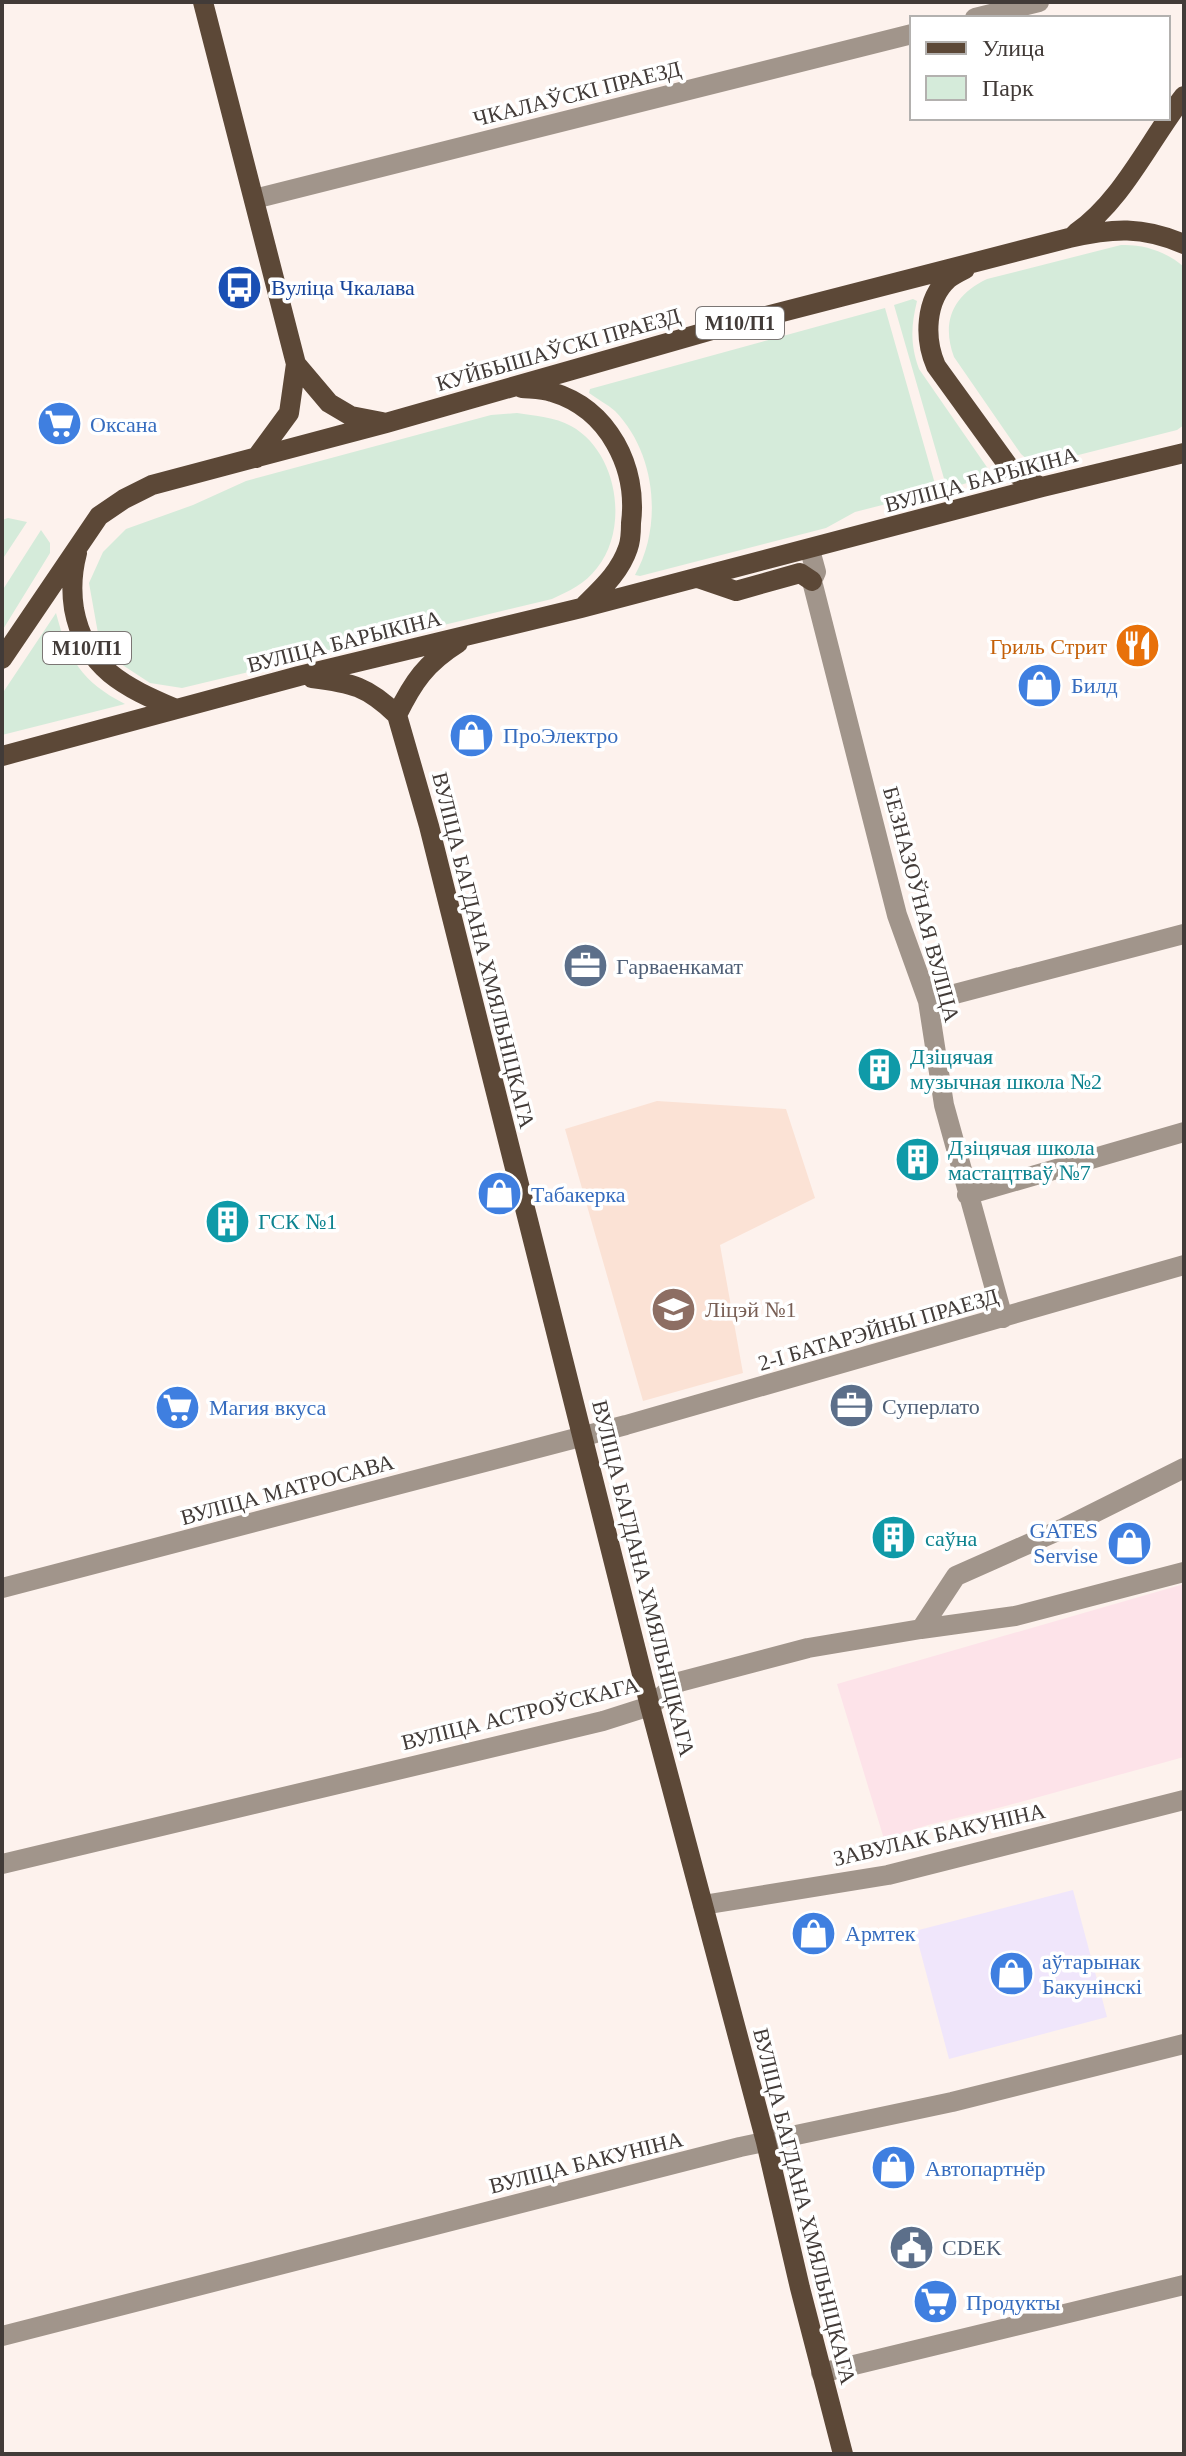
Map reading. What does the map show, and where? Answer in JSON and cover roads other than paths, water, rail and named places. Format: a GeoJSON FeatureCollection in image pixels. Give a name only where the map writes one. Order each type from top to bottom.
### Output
{"type":"FeatureCollection","features":[{"type":"Feature","properties":{"kind":"main road"},"geometry":{"type":"LineString","coordinates":[[205,2],[296,364],[289,413],[256,458]]}},
{"type":"Feature","properties":{"kind":"main road","name":"М10/П1"},"geometry":{"type":"LineString","coordinates":[[1170,115],[1184,96]]}},
{"type":"Feature","properties":{"kind":"main road","name":"М10/П1"},"geometry":{"type":"LineString","coordinates":[[1069,238],[1095,219],[1167,120]]}},
{"type":"Feature","properties":{"kind":"main road","name":"М10/П1"},"geometry":{"type":"LineString","coordinates":[[1069,238],[1123,229],[1148,231],[1184,244]]}},
{"type":"Feature","properties":{"kind":"main road","name":"КУЙБЫШАЎСКІ ПРАЕЗД"},"geometry":{"type":"LineString","coordinates":[[386,423],[746,321],[1069,238]]}},
{"type":"Feature","properties":{"kind":"main road","name":"М10/П1"},"geometry":{"type":"LineString","coordinates":[[971,264],[947,280],[937,294],[930,315],[928,337],[931,354],[936,366],[1012,471],[1042,487]]}},
{"type":"Feature","properties":{"kind":"main road"},"geometry":{"type":"LineString","coordinates":[[296,364],[329,403],[351,416],[386,423]]}},
{"type":"Feature","properties":{"kind":"main road","name":"М10/П1"},"geometry":{"type":"LineString","coordinates":[[510,387],[552,392],[574,402],[595,417],[614,439],[625,461],[632,483],[629,546],[615,574],[581,608]]}},
{"type":"Feature","properties":{"kind":"main road","name":"М10/П1"},"geometry":{"type":"LineString","coordinates":[[2,659],[99,516],[124,499],[152,485],[386,423]]}},
{"type":"Feature","properties":{"kind":"main road","name":"ВУЛІЦА БАРЫКІНА"},"geometry":{"type":"LineString","coordinates":[[2,756],[299,676],[581,608],[1183,453]]}},
{"type":"Feature","properties":{"kind":"main road","name":"М10/П1"},"geometry":{"type":"LineString","coordinates":[[81,541],[72,571],[73,601],[77,628],[91,656],[140,694],[176,709]]}},
{"type":"Feature","properties":{"kind":"main road"},"geometry":{"type":"LineString","coordinates":[[698,578],[736,591],[800,573],[812,581]]}},
{"type":"Feature","properties":{"kind":"main road"},"geometry":{"type":"LineString","coordinates":[[299,676],[359,687],[378,697],[397,715],[421,673],[439,655],[473,634]]}},
{"type":"Feature","properties":{"kind":"main road","name":"ВУЛІЦА БАГДАНА ХМЯЛЬНІЦКАГА"},"geometry":{"type":"LineString","coordinates":[[397,715],[429,826],[650,1706],[766,2142],[843,2454]]}},
{"type":"Feature","properties":{"kind":"street"},"geometry":{"type":"LineString","coordinates":[[983,16],[1039,2]]}},
{"type":"Feature","properties":{"kind":"street","name":"ЧКАЛАЎСКІ ПРАЕЗД"},"geometry":{"type":"LineString","coordinates":[[254,199],[910,35]]}},
{"type":"Feature","properties":{"kind":"street","name":"БЕЗНАЗОЎНАЯ ВУЛІЦА"},"geometry":{"type":"LineString","coordinates":[[810,550],[816,572],[812,581],[897,915],[928,1001],[944,1105],[1003,1318]]}},
{"type":"Feature","properties":{"kind":"street"},"geometry":{"type":"LineString","coordinates":[[928,1001],[1184,934]]}},
{"type":"Feature","properties":{"kind":"street"},"geometry":{"type":"LineString","coordinates":[[967,1195],[1184,1132]]}},
{"type":"Feature","properties":{"kind":"street","name":"2-І БАТАРЭЙНЫ ПРАЕЗД"},"geometry":{"type":"LineString","coordinates":[[584,1436],[1184,1265]]}},
{"type":"Feature","properties":{"kind":"street","name":"ВУЛІЦА МАТРОСАВА"},"geometry":{"type":"LineString","coordinates":[[2,1588],[584,1436]]}},
{"type":"Feature","properties":{"kind":"street"},"geometry":{"type":"LineString","coordinates":[[921,1629],[956,1576],[1062,1529],[1184,1468]]}},
{"type":"Feature","properties":{"kind":"street","name":"ВУЛІЦА АСТРОЎСКАГА"},"geometry":{"type":"LineString","coordinates":[[2,1864],[603,1721],[650,1706],[679,1682],[808,1648],[1015,1616],[1184,1572]]}},
{"type":"Feature","properties":{"kind":"street","name":"ЗАВУЛАК БАКУНІНА"},"geometry":{"type":"LineString","coordinates":[[703,1905],[888,1875],[1184,1800]]}},
{"type":"Feature","properties":{"kind":"street","name":"ВУЛІЦА БАКУНІНА"},"geometry":{"type":"LineString","coordinates":[[2,2336],[740,2147],[952,2102],[1184,2044]]}},
{"type":"Feature","properties":{"kind":"street"},"geometry":{"type":"LineString","coordinates":[[821,2373],[1184,2285]]}},
{"type":"Feature","properties":{"kind":"place","name":"Вуліца Чкалава"},"geometry":{"type":"Point","coordinates":[240,287]}},
{"type":"Feature","properties":{"kind":"place","name":"Оксана"},"geometry":{"type":"Point","coordinates":[59,424]}},
{"type":"Feature","properties":{"kind":"place","name":"Гриль Стрит"},"geometry":{"type":"Point","coordinates":[1138,646]}},
{"type":"Feature","properties":{"kind":"place","name":"Билд"},"geometry":{"type":"Point","coordinates":[1040,685]}},
{"type":"Feature","properties":{"kind":"place","name":"ПроЭлектро"},"geometry":{"type":"Point","coordinates":[472,735]}},
{"type":"Feature","properties":{"kind":"place","name":"Гарваенкамат"},"geometry":{"type":"Point","coordinates":[585,966]}},
{"type":"Feature","properties":{"kind":"place","name":"Дзіцячая музычная школа №2"},"geometry":{"type":"Point","coordinates":[879,1069]}},
{"type":"Feature","properties":{"kind":"place","name":"Дзіцячая школа мастацтваў №7"},"geometry":{"type":"Point","coordinates":[917,1160]}},
{"type":"Feature","properties":{"kind":"place","name":"Табакерка"},"geometry":{"type":"Point","coordinates":[500,1194]}},
{"type":"Feature","properties":{"kind":"place","name":"ГСК №1"},"geometry":{"type":"Point","coordinates":[227,1221]}},
{"type":"Feature","properties":{"kind":"place","name":"Ліцэй №1"},"geometry":{"type":"Point","coordinates":[674,1309]}},
{"type":"Feature","properties":{"kind":"place","name":"Суперлато"},"geometry":{"type":"Point","coordinates":[851,1406]}},
{"type":"Feature","properties":{"kind":"place","name":"Магия вкуса"},"geometry":{"type":"Point","coordinates":[178,1407]}},
{"type":"Feature","properties":{"kind":"place","name":"саўна"},"geometry":{"type":"Point","coordinates":[894,1538]}},
{"type":"Feature","properties":{"kind":"place","name":"GATES Servise"},"geometry":{"type":"Point","coordinates":[1129,1543]}},
{"type":"Feature","properties":{"kind":"place","name":"Армтек"},"geometry":{"type":"Point","coordinates":[814,1933]}},
{"type":"Feature","properties":{"kind":"place","name":"аўтарынак Бакунінскі"},"geometry":{"type":"Point","coordinates":[1011,1974]}},
{"type":"Feature","properties":{"kind":"place","name":"Автопартнёр"},"geometry":{"type":"Point","coordinates":[894,2168]}},
{"type":"Feature","properties":{"kind":"place","name":"CDEK"},"geometry":{"type":"Point","coordinates":[911,2247]}},
{"type":"Feature","properties":{"kind":"place","name":"Продукты"},"geometry":{"type":"Point","coordinates":[935,2302]}}]}
